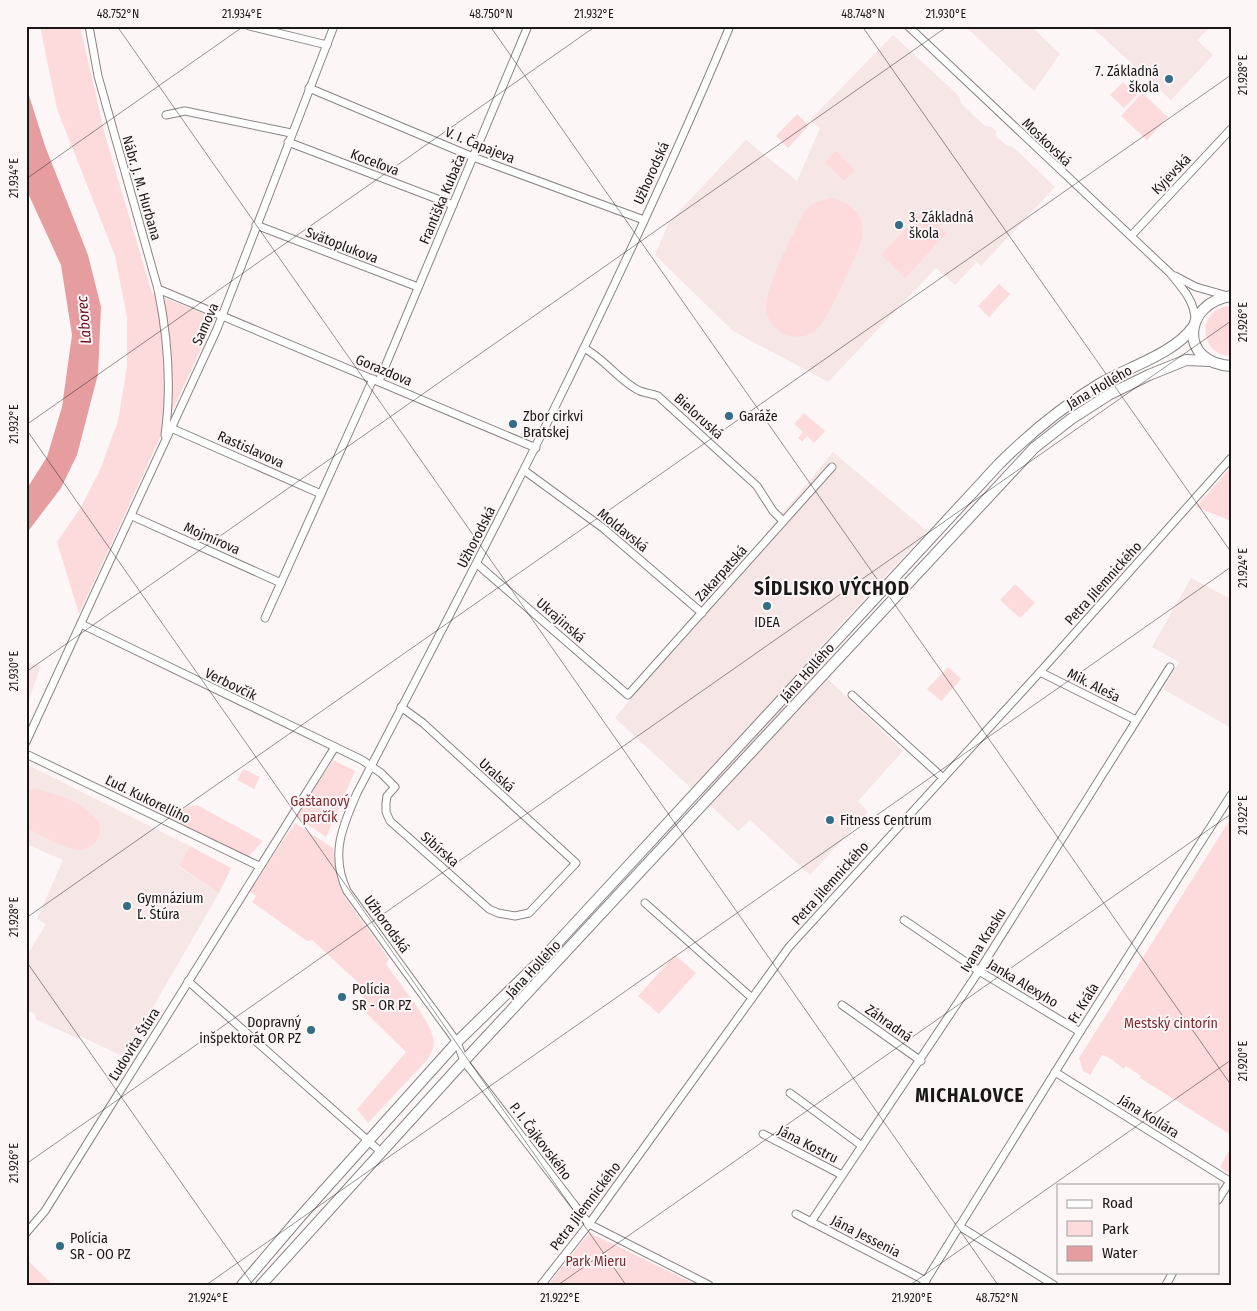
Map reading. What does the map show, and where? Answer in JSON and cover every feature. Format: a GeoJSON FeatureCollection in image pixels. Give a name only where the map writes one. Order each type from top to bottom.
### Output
{"type":"FeatureCollection","features":[{"type":"Feature","properties":{"kind":"street","name":"Nábr. J. M. Hurbana"},"geometry":{"type":"LineString","coordinates":[[89,26],[105,105],[158,289],[168,352],[170,386],[164,442]]}},
{"type":"Feature","properties":{"kind":"street"},"geometry":{"type":"LineString","coordinates":[[249,26],[326,45]]}},
{"type":"Feature","properties":{"kind":"street","name":"Samova"},"geometry":{"type":"LineString","coordinates":[[26,742],[132,516],[222,315],[334,26]]}},
{"type":"Feature","properties":{"kind":"street","name":"Františka Kubača"},"geometry":{"type":"LineString","coordinates":[[265,618],[418,287],[528,26]]}},
{"type":"Feature","properties":{"kind":"street","name":"Užhorodská"},"geometry":{"type":"LineString","coordinates":[[457,1042],[347,891],[342,879],[338,848],[341,834],[357,793],[525,471],[644,220],[730,26]]}},
{"type":"Feature","properties":{"kind":"street","name":"Moskovská"},"geometry":{"type":"LineString","coordinates":[[908,26],[1170,273]]}},
{"type":"Feature","properties":{"kind":"street","name":"V. I. Čapajeva"},"geometry":{"type":"LineString","coordinates":[[309,88],[473,157],[644,220]]}},
{"type":"Feature","properties":{"kind":"street"},"geometry":{"type":"LineString","coordinates":[[166,114],[185,111],[291,133]]}},
{"type":"Feature","properties":{"kind":"street","name":"Kyjevská"},"geometry":{"type":"LineString","coordinates":[[1131,236],[1231,130]]}},
{"type":"Feature","properties":{"kind":"street","name":"Koceľova"},"geometry":{"type":"LineString","coordinates":[[288,142],[453,205]]}},
{"type":"Feature","properties":{"kind":"street","name":"Svätoplukova"},"geometry":{"type":"LineString","coordinates":[[256,226],[418,287]]}},
{"type":"Feature","properties":{"kind":"street"},"geometry":{"type":"LineString","coordinates":[[1170,273],[1196,287],[1231,296]]}},
{"type":"Feature","properties":{"kind":"street"},"geometry":{"type":"LineString","coordinates":[[1170,273],[1192,304],[1194,345],[1202,356],[1210,361]]}},
{"type":"Feature","properties":{"kind":"street"},"geometry":{"type":"LineString","coordinates":[[158,289],[222,315]]}},
{"type":"Feature","properties":{"kind":"street","name":"Jána Hollého"},"geometry":{"type":"LineString","coordinates":[[242,1285],[368,1140],[457,1042],[545,956],[947,520],[1026,438],[1062,409],[1102,383],[1180,340],[1210,303],[1231,296]]}},
{"type":"Feature","properties":{"kind":"street","name":"Gorazdova"},"geometry":{"type":"LineString","coordinates":[[222,315],[536,448]]}},
{"type":"Feature","properties":{"kind":"street","name":"Bieloruská"},"geometry":{"type":"LineString","coordinates":[[584,348],[601,358],[632,386],[640,391],[658,396],[758,486],[773,512],[784,521]]}},
{"type":"Feature","properties":{"kind":"street","name":"Jána Hollého"},"geometry":{"type":"LineString","coordinates":[[261,1285],[464,1061],[712,796],[957,528],[1034,448],[1071,419],[1110,394],[1167,367],[1186,360],[1210,361],[1231,366]]}},
{"type":"Feature","properties":{"kind":"street"},"geometry":{"type":"LineString","coordinates":[[1062,409],[1071,419]]}},
{"type":"Feature","properties":{"kind":"street","name":"Rastislavova"},"geometry":{"type":"LineString","coordinates":[[170,428],[321,494]]}},
{"type":"Feature","properties":{"kind":"street","name":"Petra Jilemnického"},"geometry":{"type":"LineString","coordinates":[[541,1285],[589,1224],[796,940],[1040,672],[1231,458]]}},
{"type":"Feature","properties":{"kind":"street","name":"Zakarpatská"},"geometry":{"type":"LineString","coordinates":[[628,696],[832,467]]}},
{"type":"Feature","properties":{"kind":"street","name":"Moldavská"},"geometry":{"type":"LineString","coordinates":[[525,471],[603,528],[702,613]]}},
{"type":"Feature","properties":{"kind":"street","name":"Mojmírova"},"geometry":{"type":"LineString","coordinates":[[132,516],[281,583]]}},
{"type":"Feature","properties":{"kind":"street"},"geometry":{"type":"LineString","coordinates":[[947,520],[957,528]]}},
{"type":"Feature","properties":{"kind":"street","name":"Ukrajinská"},"geometry":{"type":"LineString","coordinates":[[477,564],[628,696]]}},
{"type":"Feature","properties":{"kind":"street","name":"Verbovčík"},"geometry":{"type":"LineString","coordinates":[[81,624],[292,728],[335,747],[371,766],[395,787]]}},
{"type":"Feature","properties":{"kind":"street","name":"Ivana Krasku"},"geometry":{"type":"LineString","coordinates":[[811,1222],[921,1061],[1170,667]]}},
{"type":"Feature","properties":{"kind":"street","name":"Mik. Aleša"},"geometry":{"type":"LineString","coordinates":[[1040,672],[1136,720]]}},
{"type":"Feature","properties":{"kind":"street"},"geometry":{"type":"LineString","coordinates":[[852,695],[943,778]]}},
{"type":"Feature","properties":{"kind":"street","name":"Uralská"},"geometry":{"type":"LineString","coordinates":[[401,707],[424,723],[576,863],[529,913],[514,916],[505,915]]}},
{"type":"Feature","properties":{"kind":"street"},"geometry":{"type":"LineString","coordinates":[[259,866],[335,747]]}},
{"type":"Feature","properties":{"kind":"street","name":"Ľud. Kukorelliho"},"geometry":{"type":"LineString","coordinates":[[26,754],[259,866]]}},
{"type":"Feature","properties":{"kind":"street","name":"Sibírska"},"geometry":{"type":"LineString","coordinates":[[395,787],[388,796],[386,804],[386,812],[390,821],[489,909],[505,915]]}},
{"type":"Feature","properties":{"kind":"street"},"geometry":{"type":"LineString","coordinates":[[702,787],[712,796]]}},
{"type":"Feature","properties":{"kind":"street","name":"Fr. Kráľa"},"geometry":{"type":"LineString","coordinates":[[924,1283],[1080,1032],[1231,795]]}},
{"type":"Feature","properties":{"kind":"street","name":"Ľudovíta Štúra"},"geometry":{"type":"LineString","coordinates":[[26,1233],[45,1211],[259,866]]}},
{"type":"Feature","properties":{"kind":"street"},"geometry":{"type":"LineString","coordinates":[[645,903],[752,998]]}},
{"type":"Feature","properties":{"kind":"street","name":"Janka Alexyho"},"geometry":{"type":"LineString","coordinates":[[904,920],[979,971],[1080,1032]]}},
{"type":"Feature","properties":{"kind":"street"},"geometry":{"type":"LineString","coordinates":[[545,956],[555,965]]}},
{"type":"Feature","properties":{"kind":"street"},"geometry":{"type":"LineString","coordinates":[[188,981],[382,1152]]}},
{"type":"Feature","properties":{"kind":"street","name":"Záhradná"},"geometry":{"type":"LineString","coordinates":[[842,1005],[921,1061]]}},
{"type":"Feature","properties":{"kind":"street"},"geometry":{"type":"LineString","coordinates":[[457,1042],[464,1061]]}},
{"type":"Feature","properties":{"kind":"street","name":"P. I. Čajkovského"},"geometry":{"type":"LineString","coordinates":[[464,1061],[589,1224],[709,1285]]}},
{"type":"Feature","properties":{"kind":"street","name":"Jána Kollára"},"geometry":{"type":"LineString","coordinates":[[1055,1072],[1230,1182]]}},
{"type":"Feature","properties":{"kind":"street"},"geometry":{"type":"LineString","coordinates":[[790,1093],[862,1146]]}},
{"type":"Feature","properties":{"kind":"street","name":"Jána Kostru"},"geometry":{"type":"LineString","coordinates":[[763,1134],[842,1175]]}},
{"type":"Feature","properties":{"kind":"street"},"geometry":{"type":"LineString","coordinates":[[331,1182],[344,1194]]}},
{"type":"Feature","properties":{"kind":"street"},"geometry":{"type":"LineString","coordinates":[[1220,1197],[1230,1182]]}},
{"type":"Feature","properties":{"kind":"street","name":"Jána Jessenia"},"geometry":{"type":"LineString","coordinates":[[796,1214],[924,1283]]}},
{"type":"Feature","properties":{"kind":"street"},"geometry":{"type":"LineString","coordinates":[[960,1226],[1054,1285]]}},
{"type":"Feature","properties":{"kind":"street"},"geometry":{"type":"LineString","coordinates":[[1166,1285],[1173,1274]]}},
{"type":"Feature","properties":{"kind":"shaded area"},"geometry":{"type":"Polygon","coordinates":[[[965,26],[1031,26],[1060,54],[1034,91],[965,26]]]}},
{"type":"Feature","properties":{"kind":"shaded area","name":"7. Základná škola"},"geometry":{"type":"Polygon","coordinates":[[[1091,26],[1211,26],[1197,40],[1213,55],[1171,100],[1091,26]]]}},
{"type":"Feature","properties":{"kind":"shaded area","name":"3. Základná škola"},"geometry":{"type":"Polygon","coordinates":[[[893,35],[959,96],[961,103],[973,115],[985,126],[992,127],[996,131],[996,136],[1006,145],[1013,147],[1055,187],[981,266],[977,262],[955,285],[936,268],[828,382],[733,331],[655,255],[669,222],[746,140],[797,181],[820,128],[810,120],[893,35]]]}},
{"type":"Feature","properties":{"kind":"shaded area"},"geometry":{"type":"Polygon","coordinates":[[[833,452],[927,531],[808,660],[903,751],[858,801],[868,812],[810,875],[750,820],[738,831],[615,718],[833,452]]]}},
{"type":"Feature","properties":{"kind":"shaded area"},"geometry":{"type":"Polygon","coordinates":[[[1191,578],[1231,599],[1231,728],[1163,689],[1179,662],[1152,647],[1191,578]]]}},
{"type":"Feature","properties":{"kind":"shaded area"},"geometry":{"type":"Polygon","coordinates":[[[26,662],[41,666],[26,707],[26,662]]]}},
{"type":"Feature","properties":{"kind":"shaded area","name":"Gymnázium Ľ. Štúra"},"geometry":{"type":"Polygon","coordinates":[[[28,765],[190,846],[179,867],[219,893],[124,1057],[80,1036],[79,1039],[35,1019],[36,1015],[26,1009],[26,957],[46,924],[37,919],[63,860],[26,844],[28,765]]]}},
{"type":"Feature","properties":{"kind":"green space"},"geometry":{"type":"Polygon","coordinates":[[[40,26],[80,26],[106,139],[152,293],[215,318],[79,614],[57,542],[81,507],[100,470],[118,421],[127,367],[127,317],[115,256],[57,109],[40,26]]]}},
{"type":"Feature","properties":{"kind":"green space"},"geometry":{"type":"Polygon","coordinates":[[[1123,82],[1137,95],[1124,108],[1110,95],[1123,82]]]}},
{"type":"Feature","properties":{"kind":"green space"},"geometry":{"type":"Polygon","coordinates":[[[1142,93],[1168,117],[1147,140],[1121,116],[1142,93]]]}},
{"type":"Feature","properties":{"kind":"green space"},"geometry":{"type":"Polygon","coordinates":[[[797,114],[809,125],[788,148],[776,136],[797,114]]]}},
{"type":"Feature","properties":{"kind":"green space"},"geometry":{"type":"Polygon","coordinates":[[[836,151],[855,170],[844,181],[825,162],[836,151]]]}},
{"type":"Feature","properties":{"kind":"green space"},"geometry":{"type":"Polygon","coordinates":[[[829,198],[844,202],[855,211],[862,222],[862,238],[841,287],[821,324],[816,330],[806,335],[798,337],[787,335],[775,327],[769,320],[766,306],[770,286],[805,211],[814,203],[829,198]]]}},
{"type":"Feature","properties":{"kind":"green space"},"geometry":{"type":"Polygon","coordinates":[[[923,211],[947,233],[905,278],[881,255],[923,211]]]}},
{"type":"Feature","properties":{"kind":"green space"},"geometry":{"type":"Polygon","coordinates":[[[999,284],[1010,294],[989,317],[978,306],[999,284]]]}},
{"type":"Feature","properties":{"kind":"green space"},"geometry":{"type":"Polygon","coordinates":[[[1231,306],[1231,356],[1220,354],[1212,348],[1207,340],[1206,331],[1207,322],[1212,314],[1220,308],[1231,306]]]}},
{"type":"Feature","properties":{"kind":"green space"},"geometry":{"type":"Polygon","coordinates":[[[804,413],[825,431],[814,443],[807,436],[802,442],[798,438],[803,432],[794,424],[804,413]]]}},
{"type":"Feature","properties":{"kind":"green space"},"geometry":{"type":"Polygon","coordinates":[[[1231,467],[1231,521],[1196,507],[1231,467]]]}},
{"type":"Feature","properties":{"kind":"green space"},"geometry":{"type":"Polygon","coordinates":[[[1015,584],[1035,603],[1020,618],[1000,600],[1015,584]]]}},
{"type":"Feature","properties":{"kind":"green space"},"geometry":{"type":"Polygon","coordinates":[[[948,667],[961,679],[941,701],[927,689],[948,667]]]}},
{"type":"Feature","properties":{"kind":"green space","name":"Gaštanový parčík"},"geometry":{"type":"Polygon","coordinates":[[[333,760],[355,771],[326,837],[296,816],[333,760]]]}},
{"type":"Feature","properties":{"kind":"green space"},"geometry":{"type":"Polygon","coordinates":[[[243,769],[260,777],[254,789],[237,780],[243,769]]]}},
{"type":"Feature","properties":{"kind":"green space"},"geometry":{"type":"Polygon","coordinates":[[[36,789],[67,799],[89,812],[100,828],[95,843],[86,849],[74,849],[60,845],[26,828],[26,791],[36,789]]]}},
{"type":"Feature","properties":{"kind":"green space"},"geometry":{"type":"Polygon","coordinates":[[[197,805],[263,841],[248,857],[168,817],[171,811],[197,805]]]}},
{"type":"Feature","properties":{"kind":"green space","name":"Mestský cintorín"},"geometry":{"type":"Polygon","coordinates":[[[1231,818],[1231,1135],[1140,1078],[1141,1076],[1126,1066],[1124,1069],[1108,1057],[1102,1055],[1090,1075],[1083,1071],[1079,1058],[1231,818]]]}},
{"type":"Feature","properties":{"kind":"green space"},"geometry":{"type":"Polygon","coordinates":[[[295,823],[333,848],[340,886],[344,896],[389,959],[386,964],[420,1011],[431,1030],[433,1038],[433,1049],[427,1060],[368,1123],[357,1109],[406,1052],[365,1012],[363,987],[312,940],[307,941],[252,902],[256,896],[249,891],[295,823]]]}},
{"type":"Feature","properties":{"kind":"green space"},"geometry":{"type":"Polygon","coordinates":[[[190,846],[231,868],[219,893],[179,866],[190,846]]]}},
{"type":"Feature","properties":{"kind":"green space"},"geometry":{"type":"Polygon","coordinates":[[[675,955],[696,973],[659,1014],[638,996],[675,955]]]}},
{"type":"Feature","properties":{"kind":"green space"},"geometry":{"type":"Polygon","coordinates":[[[1231,1147],[1231,1175],[1220,1167],[1231,1147]]]}},
{"type":"Feature","properties":{"kind":"green space","name":"Park Mieru"},"geometry":{"type":"Polygon","coordinates":[[[590,1232],[594,1235],[697,1285],[548,1285],[590,1232]]]}},
{"type":"Feature","properties":{"kind":"green space"},"geometry":{"type":"Polygon","coordinates":[[[26,1259],[53,1285],[26,1285],[26,1259]]]}},
{"type":"Feature","properties":{"kind":"water","name":"Laborec"},"geometry":{"type":"Polygon","coordinates":[[[26,86],[45,146],[88,255],[101,307],[98,374],[77,455],[61,488],[26,534],[26,490],[47,457],[62,407],[72,335],[61,265],[26,189],[26,86]]]}},
{"type":"Feature","properties":{"kind":"place","name":"7. Základná škola"},"geometry":{"type":"Point","coordinates":[1169,79]}},
{"type":"Feature","properties":{"kind":"place","name":"3. Základná škola"},"geometry":{"type":"Point","coordinates":[899,225]}},
{"type":"Feature","properties":{"kind":"place","name":"Garáže"},"geometry":{"type":"Point","coordinates":[729,416]}},
{"type":"Feature","properties":{"kind":"place","name":"Zbor cirkvi Bratskej"},"geometry":{"type":"Point","coordinates":[513,424]}},
{"type":"Feature","properties":{"kind":"place","name":"IDEA"},"geometry":{"type":"Point","coordinates":[767,606]}},
{"type":"Feature","properties":{"kind":"place","name":"Fitness Centrum"},"geometry":{"type":"Point","coordinates":[830,820]}},
{"type":"Feature","properties":{"kind":"place","name":"Gymnázium Ľ. Štúra"},"geometry":{"type":"Point","coordinates":[127,906]}},
{"type":"Feature","properties":{"kind":"place","name":"Polícia SR - OR PZ"},"geometry":{"type":"Point","coordinates":[342,997]}},
{"type":"Feature","properties":{"kind":"place","name":"Dopravný inšpektorát OR PZ"},"geometry":{"type":"Point","coordinates":[311,1030]}},
{"type":"Feature","properties":{"kind":"place","name":"Polícia SR - OO PZ"},"geometry":{"type":"Point","coordinates":[60,1246]}},
{"type":"Feature","properties":{"kind":"district","name":"SÍDLISKO VÝCHOD"},"geometry":{"type":"Point","coordinates":[832,588]}},
{"type":"Feature","properties":{"kind":"district","name":"MICHALOVCE"},"geometry":{"type":"Point","coordinates":[970,1095]}}]}
